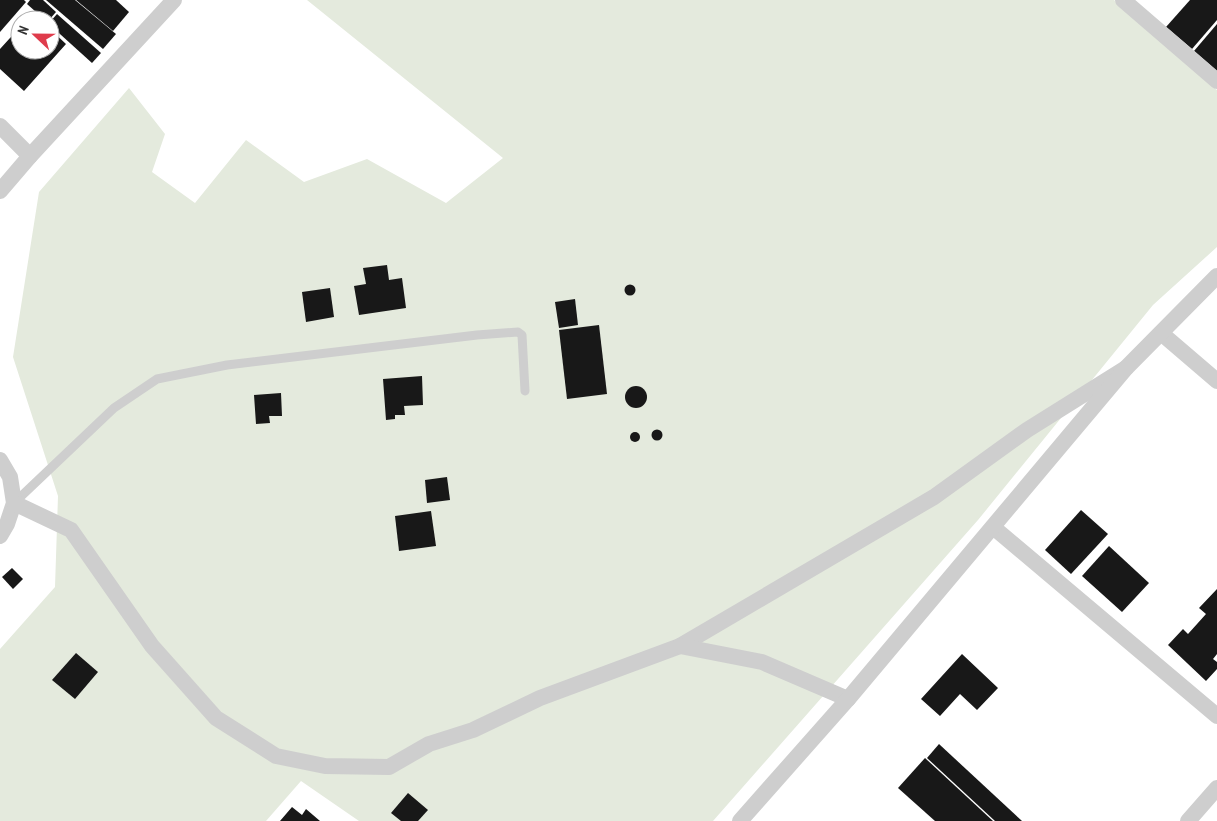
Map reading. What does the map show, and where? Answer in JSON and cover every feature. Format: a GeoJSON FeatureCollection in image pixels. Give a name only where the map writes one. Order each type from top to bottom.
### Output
{"type":"FeatureCollection","features":[{"type":"Feature","properties":{"kind":"street"},"geometry":{"type":"LineString","coordinates":[[0,191],[174,0]]}},
{"type":"Feature","properties":{"kind":"street"},"geometry":{"type":"LineString","coordinates":[[1123,0],[1217,82]]}},
{"type":"Feature","properties":{"kind":"street"},"geometry":{"type":"LineString","coordinates":[[0,126],[30,156]]}},
{"type":"Feature","properties":{"kind":"street"},"geometry":{"type":"LineString","coordinates":[[740,821],[848,700],[1126,368],[1217,276]]}},
{"type":"Feature","properties":{"kind":"street"},"geometry":{"type":"LineString","coordinates":[[1161,333],[1217,381]]}},
{"type":"Feature","properties":{"kind":"street"},"geometry":{"type":"LineString","coordinates":[[14,503],[71,530],[152,646],[216,718],[276,756],[325,766],[389,767],[429,744],[473,730],[540,698],[680,646],[934,498],[1027,430],[1126,368]]}},
{"type":"Feature","properties":{"kind":"street"},"geometry":{"type":"LineString","coordinates":[[0,460],[10,477],[14,503],[7,524],[0,536]]}},
{"type":"Feature","properties":{"kind":"street"},"geometry":{"type":"LineString","coordinates":[[993,527],[1217,716]]}},
{"type":"Feature","properties":{"kind":"street"},"geometry":{"type":"LineString","coordinates":[[680,646],[762,662],[848,700]]}},
{"type":"Feature","properties":{"kind":"street"},"geometry":{"type":"LineString","coordinates":[[1188,821],[1217,788]]}},
{"type":"Feature","properties":{"kind":"lane"},"geometry":{"type":"LineString","coordinates":[[14,503],[114,408],[157,379],[227,365],[477,335],[518,332],[522,335],[525,390]]}},
{"type":"Feature","properties":{"kind":"shaded area"},"geometry":{"type":"Polygon","coordinates":[[[307,0],[1114,0],[1217,90],[1217,247],[1153,305],[978,520],[713,821],[359,821],[301,781],[266,821],[0,821],[0,649],[55,587],[58,496],[13,357],[39,192],[129,88],[165,134],[152,172],[195,203],[246,140],[304,182],[367,159],[446,203],[503,158],[307,0]]]}},
{"type":"Feature","properties":{"kind":"building"},"geometry":{"type":"Polygon","coordinates":[[[0,0],[24,0],[26,2],[19,10],[10,10],[10,20],[0,32],[0,0]]]}},
{"type":"Feature","properties":{"kind":"building"},"geometry":{"type":"Polygon","coordinates":[[[30,0],[43,0],[54,10],[34,10],[27,4],[30,0]]]}},
{"type":"Feature","properties":{"kind":"building"},"geometry":{"type":"Polygon","coordinates":[[[46,0],[75,0],[116,34],[103,49],[60,12],[60,10],[46,0]]]}},
{"type":"Feature","properties":{"kind":"building"},"geometry":{"type":"Polygon","coordinates":[[[76,0],[116,0],[129,12],[113,31],[76,0]]]}},
{"type":"Feature","properties":{"kind":"building"},"geometry":{"type":"Polygon","coordinates":[[[1190,0],[1217,0],[1217,20],[1192,49],[1166,27],[1190,0]]]}},
{"type":"Feature","properties":{"kind":"building"},"geometry":{"type":"Polygon","coordinates":[[[60,17],[101,53],[92,63],[60,34],[60,17]]]}},
{"type":"Feature","properties":{"kind":"building"},"geometry":{"type":"Polygon","coordinates":[[[1217,24],[1217,71],[1194,51],[1217,24]]]}},
{"type":"Feature","properties":{"kind":"building"},"geometry":{"type":"Polygon","coordinates":[[[10,38],[10,60],[52,60],[24,91],[0,69],[0,49],[10,38]]]}},
{"type":"Feature","properties":{"kind":"building"},"geometry":{"type":"Polygon","coordinates":[[[60,38],[66,44],[60,51],[60,38]]]}},
{"type":"Feature","properties":{"kind":"building"},"geometry":{"type":"Polygon","coordinates":[[[387,265],[389,280],[402,278],[406,308],[359,315],[354,286],[366,284],[363,268],[387,265]]]}},
{"type":"Feature","properties":{"kind":"building"},"geometry":{"type":"Polygon","coordinates":[[[628,285],[632,285],[635,290],[634,294],[628,295],[625,292],[625,288],[628,285]]]}},
{"type":"Feature","properties":{"kind":"building"},"geometry":{"type":"Polygon","coordinates":[[[330,288],[334,317],[306,322],[302,292],[330,288]]]}},
{"type":"Feature","properties":{"kind":"building"},"geometry":{"type":"Polygon","coordinates":[[[575,299],[578,325],[559,328],[555,302],[575,299]]]}},
{"type":"Feature","properties":{"kind":"building"},"geometry":{"type":"Polygon","coordinates":[[[599,325],[607,394],[567,399],[559,330],[599,325]]]}},
{"type":"Feature","properties":{"kind":"building"},"geometry":{"type":"Polygon","coordinates":[[[422,376],[423,405],[404,406],[405,415],[395,415],[395,419],[386,420],[383,379],[422,376]]]}},
{"type":"Feature","properties":{"kind":"building"},"geometry":{"type":"Polygon","coordinates":[[[636,386],[644,389],[647,397],[644,405],[636,408],[628,405],[625,397],[628,389],[636,386]]]}},
{"type":"Feature","properties":{"kind":"building"},"geometry":{"type":"Polygon","coordinates":[[[281,393],[282,416],[269,416],[270,423],[256,424],[254,395],[281,393]]]}},
{"type":"Feature","properties":{"kind":"building"},"geometry":{"type":"Polygon","coordinates":[[[655,430],[659,430],[662,435],[661,439],[655,440],[652,437],[652,433],[655,430]]]}},
{"type":"Feature","properties":{"kind":"building"},"geometry":{"type":"Polygon","coordinates":[[[633,432],[637,432],[640,437],[639,441],[633,442],[630,439],[630,435],[633,432]]]}},
{"type":"Feature","properties":{"kind":"building"},"geometry":{"type":"Polygon","coordinates":[[[447,477],[450,500],[427,503],[425,480],[447,477]]]}},
{"type":"Feature","properties":{"kind":"building"},"geometry":{"type":"Polygon","coordinates":[[[1081,510],[1108,534],[1071,574],[1045,550],[1081,510]]]}},
{"type":"Feature","properties":{"kind":"building"},"geometry":{"type":"Polygon","coordinates":[[[431,511],[436,546],[399,551],[395,516],[431,511]]]}},
{"type":"Feature","properties":{"kind":"building"},"geometry":{"type":"Polygon","coordinates":[[[1109,546],[1149,583],[1122,612],[1082,576],[1109,546]]]}},
{"type":"Feature","properties":{"kind":"building"},"geometry":{"type":"Polygon","coordinates":[[[12,568],[23,579],[13,589],[2,577],[12,568]]]}},
{"type":"Feature","properties":{"kind":"building"},"geometry":{"type":"Polygon","coordinates":[[[1217,589],[1217,654],[1213,659],[1217,662],[1217,669],[1206,681],[1168,645],[1183,629],[1188,634],[1206,614],[1199,608],[1217,589]]]}},
{"type":"Feature","properties":{"kind":"building"},"geometry":{"type":"Polygon","coordinates":[[[76,653],[98,672],[75,699],[52,680],[76,653]]]}},
{"type":"Feature","properties":{"kind":"building"},"geometry":{"type":"Polygon","coordinates":[[[962,654],[998,688],[977,710],[960,694],[940,716],[921,699],[962,654]]]}},
{"type":"Feature","properties":{"kind":"building"},"geometry":{"type":"Polygon","coordinates":[[[939,744],[1022,821],[995,821],[927,758],[939,744]]]}},
{"type":"Feature","properties":{"kind":"building"},"geometry":{"type":"Polygon","coordinates":[[[925,758],[993,821],[935,821],[898,788],[925,758]]]}},
{"type":"Feature","properties":{"kind":"building"},"geometry":{"type":"Polygon","coordinates":[[[408,793],[428,810],[418,821],[401,821],[391,813],[408,793]]]}},
{"type":"Feature","properties":{"kind":"building"},"geometry":{"type":"Polygon","coordinates":[[[292,807],[302,815],[306,809],[320,821],[280,821],[292,807]]]}}]}
